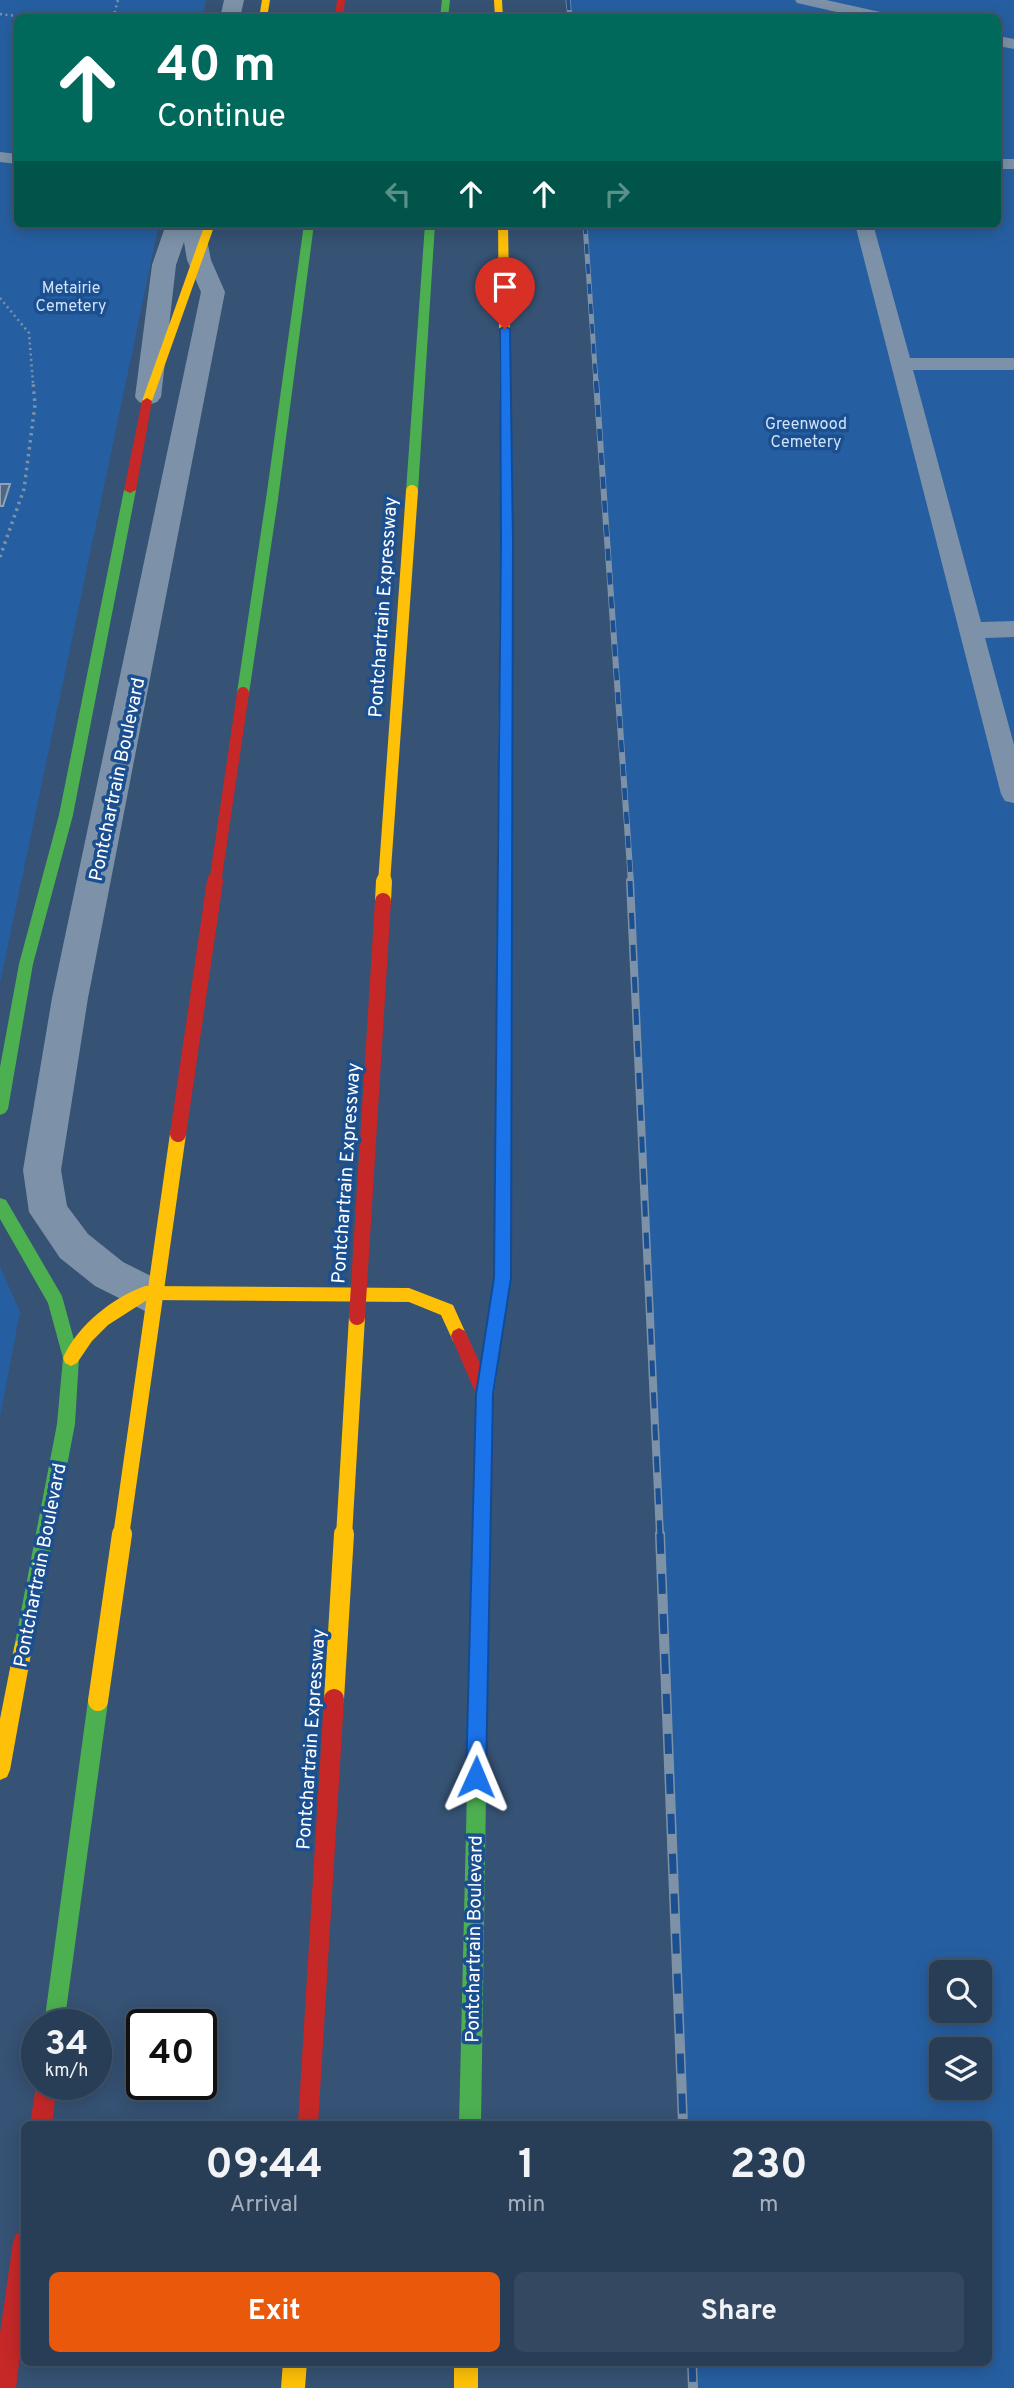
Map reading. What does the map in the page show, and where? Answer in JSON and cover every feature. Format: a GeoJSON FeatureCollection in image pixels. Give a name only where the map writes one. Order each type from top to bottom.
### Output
{"type":"FeatureCollection","features":[{"type":"Feature","properties":{"kind":"main road"},"geometry":{"type":"LineString","coordinates":[[0,1109],[26,964],[66,816],[147,401],[209,228]]}},
{"type":"Feature","properties":{"kind":"main road"},"geometry":{"type":"LineString","coordinates":[[56,2009],[148,1340],[272,499],[308,228]]}},
{"type":"Feature","properties":{"kind":"main road","name":"Pontchartrain Expressway"},"geometry":{"type":"LineString","coordinates":[[308,2121],[389,801],[430,228]]}},
{"type":"Feature","properties":{"kind":"main road"},"geometry":{"type":"LineString","coordinates":[[485,1394],[502,1278],[507,541],[503,228]]}},
{"type":"Feature","properties":{"kind":"main road","name":"Pontchartrain Boulevard"},"geometry":{"type":"LineString","coordinates":[[0,1205],[56,1301],[71,1358],[66,1424],[0,1770]]}},
{"type":"Feature","properties":{"kind":"main road","name":"Pontchartrain Boulevard"},"geometry":{"type":"LineString","coordinates":[[71,1358],[83,1336],[111,1311],[145,1293],[410,1295],[447,1310],[485,1394],[470,2121]]}},
{"type":"Feature","properties":{"kind":"main road"},"geometry":{"type":"LineString","coordinates":[[41,2121],[44,2100]]}},
{"type":"Feature","properties":{"kind":"main road"},"geometry":{"type":"LineString","coordinates":[[5,2388],[21,2265]]}},
{"type":"Feature","properties":{"kind":"main road"},"geometry":{"type":"LineString","coordinates":[[293,2388],[295,2366]]}},
{"type":"Feature","properties":{"kind":"main road"},"geometry":{"type":"LineString","coordinates":[[466,2366],[466,2388]]}},
{"type":"Feature","properties":{"kind":"street"},"geometry":{"type":"LineString","coordinates":[[147,401],[164,264],[177,228]]}},
{"type":"Feature","properties":{"kind":"street","name":"Pontchartrain Boulevard"},"geometry":{"type":"LineString","coordinates":[[145,1293],[109,1274],[74,1246],[48,1212],[42,1170],[70,998],[114,792],[213,292],[199,260],[193,228]]}},
{"type":"Feature","properties":{"kind":"lane"},"geometry":{"type":"LineString","coordinates":[[803,0],[824,7],[865,14]]}},
{"type":"Feature","properties":{"kind":"lane"},"geometry":{"type":"LineString","coordinates":[[865,228],[1014,794]]}},
{"type":"Feature","properties":{"kind":"lane"},"geometry":{"type":"LineString","coordinates":[[902,364],[1014,364]]}},
{"type":"Feature","properties":{"kind":"lane"},"geometry":{"type":"LineString","coordinates":[[972,630],[1014,629]]}},
{"type":"Feature","properties":{"kind":"path"},"geometry":{"type":"LineString","coordinates":[[0,298],[29,333],[35,405],[24,489],[0,557]]}},
{"type":"Feature","properties":{"kind":"green space","name":"Metairie Cemetery"},"geometry":{"type":"Polygon","coordinates":[[[0,0],[206,0],[203,14],[14,14],[14,228],[158,228],[0,983],[0,0]]]}},
{"type":"Feature","properties":{"kind":"green space","name":"Greenwood Cemetery"},"geometry":{"type":"Polygon","coordinates":[[[568,0],[1014,0],[1014,2388],[692,2388],[691,2366],[992,2366],[992,2121],[683,2121],[670,1747],[628,827],[585,228],[1001,228],[1001,14],[570,14],[568,0]]]}},
{"type":"Feature","properties":{"kind":"green space"},"geometry":{"type":"Polygon","coordinates":[[[0,1266],[20,1312],[0,1417],[0,1266]]]}},
{"type":"Feature","properties":{"kind":"building"},"geometry":{"type":"Polygon","coordinates":[[[0,484],[10,484],[3,506],[0,506],[0,484]]]}},
{"type":"Feature","properties":{"kind":"railway"},"geometry":{"type":"LineString","coordinates":[[568,0],[570,14]]}},
{"type":"Feature","properties":{"kind":"railway"},"geometry":{"type":"LineString","coordinates":[[585,228],[596,383]]}},
{"type":"Feature","properties":{"kind":"railway"},"geometry":{"type":"LineString","coordinates":[[596,381],[631,883]]}},
{"type":"Feature","properties":{"kind":"railway"},"geometry":{"type":"LineString","coordinates":[[630,881],[660,1536]]}},
{"type":"Feature","properties":{"kind":"railway"},"geometry":{"type":"LineString","coordinates":[[660,1534],[683,2121]]}},
{"type":"Feature","properties":{"kind":"railway"},"geometry":{"type":"LineString","coordinates":[[692,2366],[693,2388]]}},
{"type":"Feature","properties":{"kind":"traffic: fast"},"geometry":{"type":"LineString","coordinates":[[444,14],[446,0]]}},
{"type":"Feature","properties":{"kind":"traffic: fast"},"geometry":{"type":"LineString","coordinates":[[272,499],[308,228]]}},
{"type":"Feature","properties":{"kind":"traffic: fast"},"geometry":{"type":"LineString","coordinates":[[412,491],[430,228]]}},
{"type":"Feature","properties":{"kind":"traffic: fast"},"geometry":{"type":"LineString","coordinates":[[0,1109],[26,964],[66,815],[130,490]]}},
{"type":"Feature","properties":{"kind":"traffic: fast"},"geometry":{"type":"LineString","coordinates":[[243,693],[272,499]]}},
{"type":"Feature","properties":{"kind":"traffic: fast"},"geometry":{"type":"LineString","coordinates":[[485,1394],[502,1278],[505,796]]}},
{"type":"Feature","properties":{"kind":"traffic: fast"},"geometry":{"type":"LineString","coordinates":[[0,1205],[56,1301],[71,1358],[66,1424],[23,1648]]}},
{"type":"Feature","properties":{"kind":"traffic: fast"},"geometry":{"type":"LineString","coordinates":[[470,2121],[479,1665]]}},
{"type":"Feature","properties":{"kind":"traffic: fast"},"geometry":{"type":"LineString","coordinates":[[56,2009],[98,1701]]}},
{"type":"Feature","properties":{"kind":"traffic: slow"},"geometry":{"type":"LineString","coordinates":[[264,14],[266,0]]}},
{"type":"Feature","properties":{"kind":"traffic: slow"},"geometry":{"type":"LineString","coordinates":[[498,0],[499,14]]}},
{"type":"Feature","properties":{"kind":"traffic: slow"},"geometry":{"type":"LineString","coordinates":[[147,401],[209,228]]}},
{"type":"Feature","properties":{"kind":"traffic: slow"},"geometry":{"type":"LineString","coordinates":[[503,228],[507,514],[505,796]]}},
{"type":"Feature","properties":{"kind":"traffic: slow"},"geometry":{"type":"LineString","coordinates":[[383,901],[412,491]]}},
{"type":"Feature","properties":{"kind":"traffic: slow"},"geometry":{"type":"LineString","coordinates":[[98,1701],[178,1134]]}},
{"type":"Feature","properties":{"kind":"traffic: slow"},"geometry":{"type":"LineString","coordinates":[[71,1358],[86,1336],[102,1320],[145,1293],[409,1295],[447,1310],[459,1336]]}},
{"type":"Feature","properties":{"kind":"traffic: slow"},"geometry":{"type":"LineString","coordinates":[[334,1699],[357,1317]]}},
{"type":"Feature","properties":{"kind":"traffic: slow"},"geometry":{"type":"LineString","coordinates":[[0,1770],[23,1648]]}},
{"type":"Feature","properties":{"kind":"traffic: slow"},"geometry":{"type":"LineString","coordinates":[[293,2388],[295,2366]]}},
{"type":"Feature","properties":{"kind":"traffic: slow"},"geometry":{"type":"LineString","coordinates":[[466,2366],[466,2388]]}},
{"type":"Feature","properties":{"kind":"traffic: jam"},"geometry":{"type":"LineString","coordinates":[[339,14],[341,0]]}},
{"type":"Feature","properties":{"kind":"traffic: jam"},"geometry":{"type":"LineString","coordinates":[[130,490],[147,401]]}},
{"type":"Feature","properties":{"kind":"traffic: jam"},"geometry":{"type":"LineString","coordinates":[[178,1134],[243,693]]}},
{"type":"Feature","properties":{"kind":"traffic: jam"},"geometry":{"type":"LineString","coordinates":[[357,1317],[383,901]]}},
{"type":"Feature","properties":{"kind":"traffic: jam"},"geometry":{"type":"LineString","coordinates":[[459,1336],[485,1394],[479,1665]]}},
{"type":"Feature","properties":{"kind":"traffic: jam"},"geometry":{"type":"LineString","coordinates":[[308,2121],[334,1699]]}},
{"type":"Feature","properties":{"kind":"traffic: jam"},"geometry":{"type":"LineString","coordinates":[[41,2121],[44,2100]]}},
{"type":"Feature","properties":{"kind":"traffic: jam"},"geometry":{"type":"LineString","coordinates":[[4,2388],[21,2264]]}},
{"type":"Feature","properties":{"kind":"route"},"geometry":{"type":"LineString","coordinates":[[476,1777],[485,1394],[502,1278],[507,541],[505,329]]}}]}
